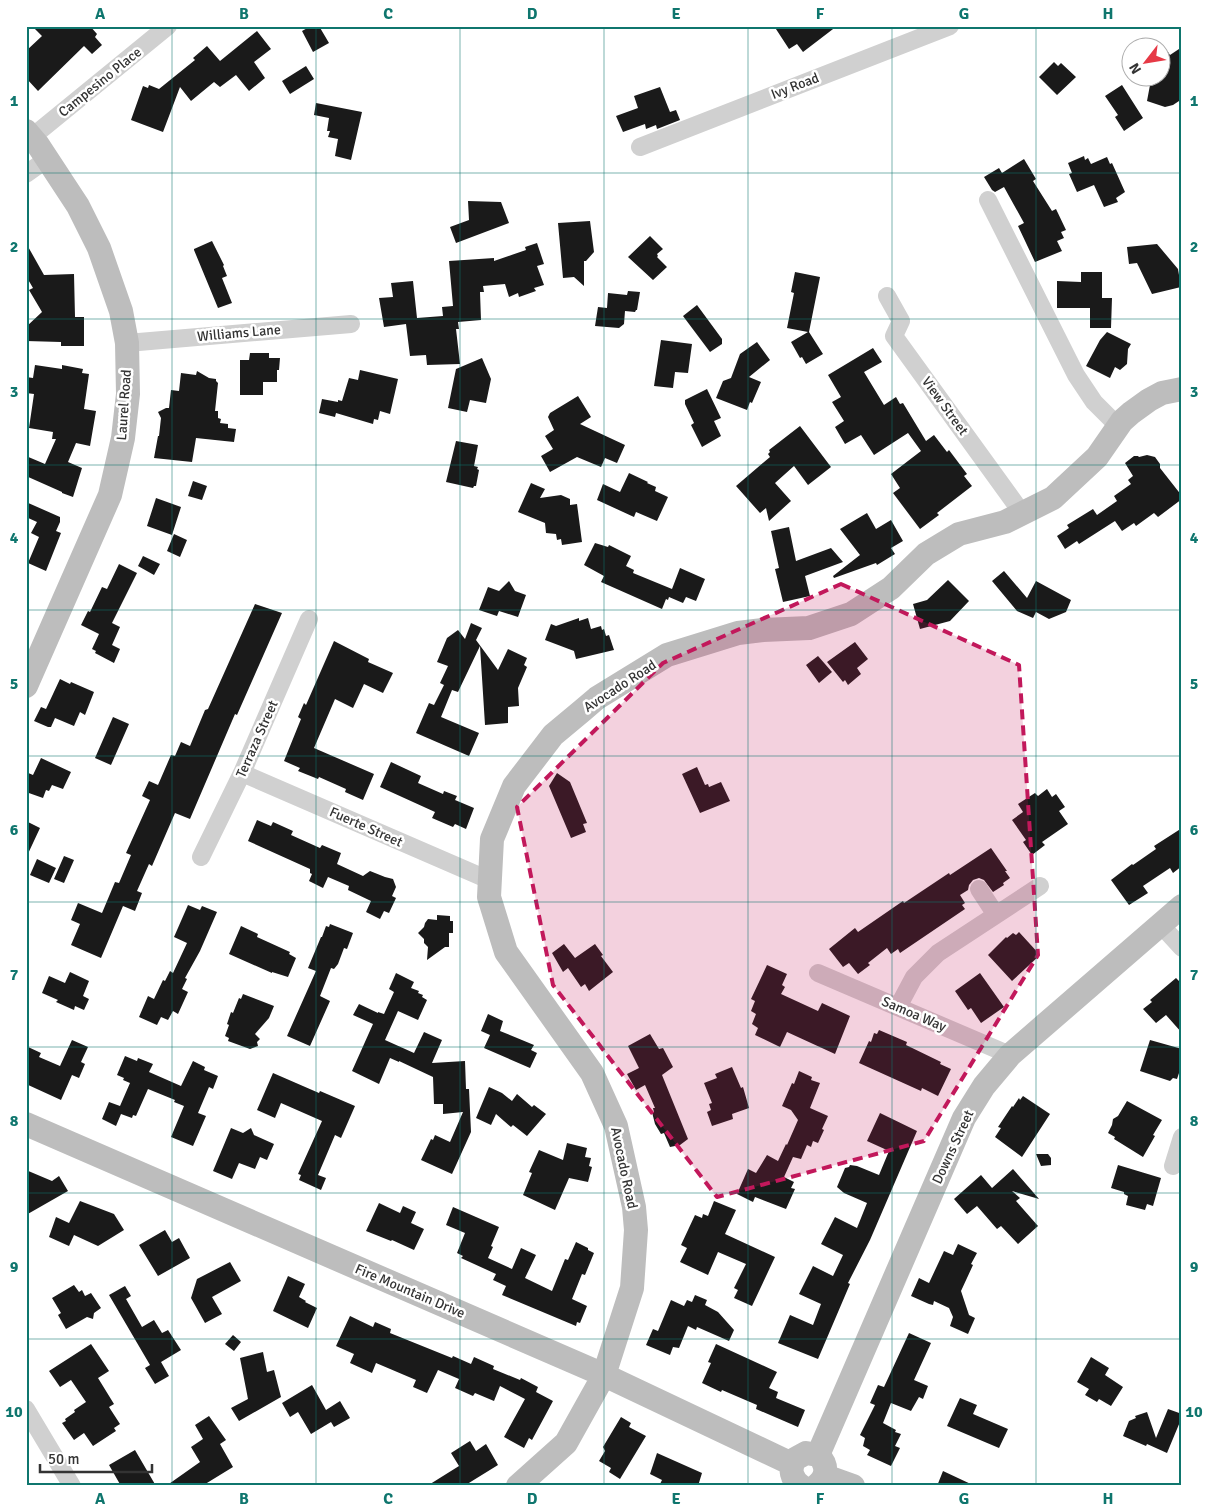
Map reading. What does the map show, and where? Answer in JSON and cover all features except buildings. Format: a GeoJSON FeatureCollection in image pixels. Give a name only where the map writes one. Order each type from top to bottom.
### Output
{"type":"FeatureCollection","features":[{"type":"Feature","properties":{"kind":"street","name":"Campesino Place"},"geometry":{"type":"LineString","coordinates":[[29,134],[168,26]]}},
{"type":"Feature","properties":{"kind":"street","name":"Ivy Road"},"geometry":{"type":"LineString","coordinates":[[640,147],[950,26]]}},
{"type":"Feature","properties":{"kind":"street","name":"Laurel Road"},"geometry":{"type":"LineString","coordinates":[[26,686],[110,495],[123,438],[128,394],[127,343],[121,311],[99,248],[78,206],[29,134]]}},
{"type":"Feature","properties":{"kind":"street"},"geometry":{"type":"LineString","coordinates":[[26,174],[47,159]]}},
{"type":"Feature","properties":{"kind":"street"},"geometry":{"type":"LineString","coordinates":[[988,200],[1076,375],[1094,402],[1119,427]]}},
{"type":"Feature","properties":{"kind":"street","name":"View Street"},"geometry":{"type":"LineString","coordinates":[[887,296],[901,321],[894,336],[1022,513]]}},
{"type":"Feature","properties":{"kind":"street","name":"Williams Lane"},"geometry":{"type":"LineString","coordinates":[[127,343],[351,324]]}},
{"type":"Feature","properties":{"kind":"street","name":"Avocado Road"},"geometry":{"type":"LineString","coordinates":[[518,1486],[566,1443],[604,1375],[632,1288],[636,1230],[634,1207],[616,1126],[592,1073],[506,952],[489,897],[492,839],[514,786],[553,735],[597,698],[667,655],[738,633],[809,628],[851,614],[891,588],[926,554],[959,534],[1004,522],[1053,498],[1097,457],[1131,413],[1162,393],[1182,389]]}},
{"type":"Feature","properties":{"kind":"street","name":"Terraza Street"},"geometry":{"type":"LineString","coordinates":[[201,857],[242,773],[309,619]]}},
{"type":"Feature","properties":{"kind":"street","name":"Fuerte Street"},"geometry":{"type":"LineString","coordinates":[[242,773],[489,880]]}},
{"type":"Feature","properties":{"kind":"street"},"geometry":{"type":"LineString","coordinates":[[898,1007],[914,977],[938,953],[1040,886]]}},
{"type":"Feature","properties":{"kind":"street"},"geometry":{"type":"LineString","coordinates":[[979,889],[996,914]]}},
{"type":"Feature","properties":{"kind":"street","name":"Downs Street"},"geometry":{"type":"LineString","coordinates":[[820,1472],[964,1118],[984,1086],[1010,1055],[1182,906]]}},
{"type":"Feature","properties":{"kind":"street"},"geometry":{"type":"LineString","coordinates":[[1160,924],[1182,948]]}},
{"type":"Feature","properties":{"kind":"street","name":"Samoa Way"},"geometry":{"type":"LineString","coordinates":[[818,973],[1010,1055]]}},
{"type":"Feature","properties":{"kind":"street","name":"Fire Mountain Drive"},"geometry":{"type":"LineString","coordinates":[[26,1124],[604,1375],[792,1464]]}},
{"type":"Feature","properties":{"kind":"street"},"geometry":{"type":"LineString","coordinates":[[1173,1166],[1182,1138]]}},
{"type":"Feature","properties":{"kind":"street"},"geometry":{"type":"LineString","coordinates":[[26,1409],[72,1486]]}},
{"type":"Feature","properties":{"kind":"street"},"geometry":{"type":"LineString","coordinates":[[801,1486],[792,1476],[792,1464],[800,1455],[806,1453],[820,1472],[853,1486]]}},
{"type":"Feature","properties":{"kind":"highlighted area"},"geometry":{"type":"Polygon","coordinates":[[[841,584],[1019,665],[1038,955],[924,1141],[717,1197],[553,985],[517,807],[663,663],[841,584]]]}}]}
